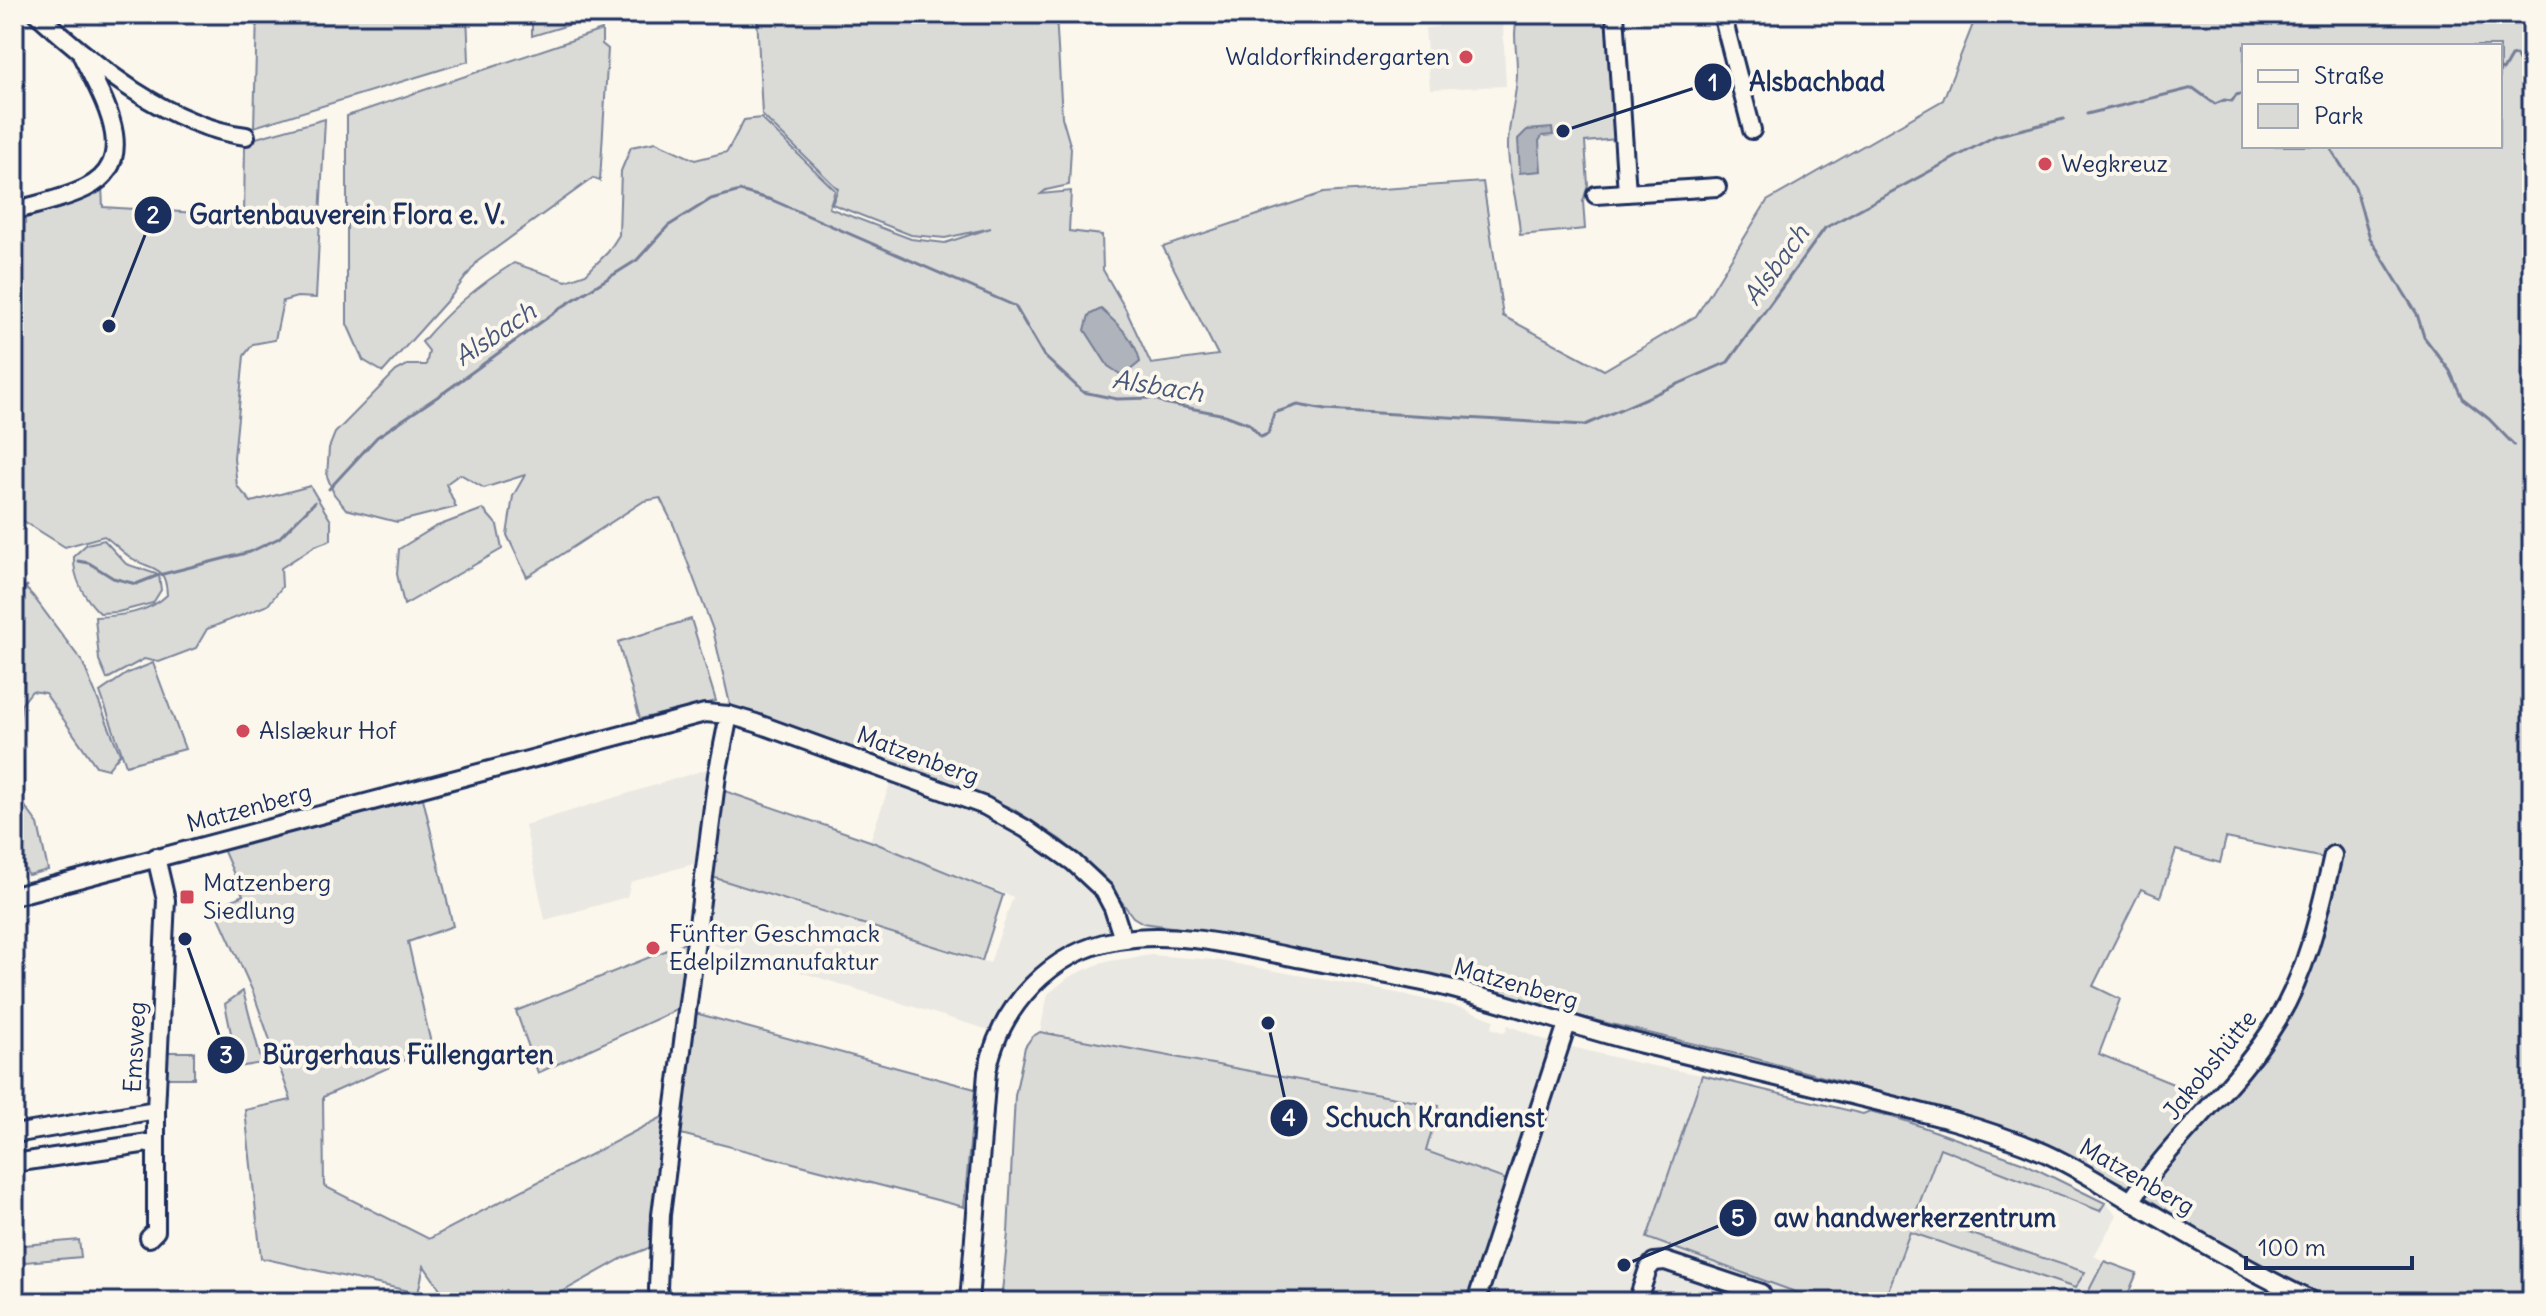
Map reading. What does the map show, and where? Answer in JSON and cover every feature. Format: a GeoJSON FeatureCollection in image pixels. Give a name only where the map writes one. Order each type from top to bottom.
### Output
{"type":"FeatureCollection","features":[{"type":"Feature","properties":{"kind":"street"},"geometry":{"type":"LineString","coordinates":[[37,14],[82,54],[159,104],[221,133],[246,136]]}},
{"type":"Feature","properties":{"kind":"street"},"geometry":{"type":"LineString","coordinates":[[1615,14],[1627,193]]}},
{"type":"Feature","properties":{"kind":"street"},"geometry":{"type":"LineString","coordinates":[[1726,15],[1752,130]]}},
{"type":"Feature","properties":{"kind":"street"},"geometry":{"type":"LineString","coordinates":[[14,211],[87,188],[111,166],[116,141],[112,125],[82,54]]}},
{"type":"Feature","properties":{"kind":"street"},"geometry":{"type":"LineString","coordinates":[[1596,195],[1717,187]]}},
{"type":"Feature","properties":{"kind":"street","name":"Matzenberg"},"geometry":{"type":"LineString","coordinates":[[14,896],[705,713],[729,715],[985,806],[1026,829],[1073,862],[1104,891],[1123,939],[1168,937],[1244,948],[1435,985],[1567,1024],[1876,1101],[2011,1140],[2075,1168],[2267,1279],[2314,1302]]}},
{"type":"Feature","properties":{"kind":"street"},"geometry":{"type":"LineString","coordinates":[[662,1302],[658,1289],[658,1261],[664,1185],[717,775],[729,715]]}},
{"type":"Feature","properties":{"kind":"street","name":"Jakobshütte"},"geometry":{"type":"LineString","coordinates":[[2131,1201],[2279,1018],[2306,955],[2333,855]]}},
{"type":"Feature","properties":{"kind":"street","name":"Emsweg"},"geometry":{"type":"LineString","coordinates":[[149,1238],[156,1231],[155,1142],[166,900],[156,857]]}},
{"type":"Feature","properties":{"kind":"street"},"geometry":{"type":"LineString","coordinates":[[969,1302],[986,1083],[995,1043],[1009,1015],[1028,989],[1050,969],[1084,949],[1123,939]]}},
{"type":"Feature","properties":{"kind":"street"},"geometry":{"type":"LineString","coordinates":[[1476,1302],[1567,1024]]}},
{"type":"Feature","properties":{"kind":"street"},"geometry":{"type":"LineString","coordinates":[[14,1134],[156,1110]]}},
{"type":"Feature","properties":{"kind":"street"},"geometry":{"type":"LineString","coordinates":[[14,1163],[155,1142]]}},
{"type":"Feature","properties":{"kind":"street"},"geometry":{"type":"LineString","coordinates":[[1637,1302],[1648,1269],[1654,1262],[1665,1261],[1761,1293],[1765,1302]]}},
{"type":"Feature","properties":{"kind":"shaded area","name":"Waldorfkindergarten"},"geometry":{"type":"Polygon","coordinates":[[[1437,14],[1508,14],[1503,28],[1506,86],[1430,89],[1425,28],[1438,27],[1437,14]]]}},
{"type":"Feature","properties":{"kind":"shaded area"},"geometry":{"type":"Polygon","coordinates":[[[1552,128],[1553,135],[1542,136],[1539,141],[1541,171],[1520,173],[1518,139],[1527,130],[1552,128]]]}},
{"type":"Feature","properties":{"kind":"shaded area"},"geometry":{"type":"Polygon","coordinates":[[[1101,309],[1125,332],[1138,354],[1140,362],[1123,376],[1108,366],[1085,330],[1089,315],[1101,309]]]}},
{"type":"Feature","properties":{"kind":"shaded area"},"geometry":{"type":"Polygon","coordinates":[[[714,767],[703,861],[631,882],[627,897],[545,920],[525,825],[714,767]]]}},
{"type":"Feature","properties":{"kind":"shaded area"},"geometry":{"type":"Polygon","coordinates":[[[892,778],[998,818],[1053,853],[1097,895],[1108,914],[1111,931],[1073,947],[1029,978],[992,1031],[703,942],[709,876],[990,963],[1013,897],[870,841],[892,778]]]}},
{"type":"Feature","properties":{"kind":"shaded area"},"geometry":{"type":"Polygon","coordinates":[[[1151,955],[1215,960],[1402,994],[1466,1009],[1494,1020],[1491,1028],[1505,1033],[1508,1025],[1547,1041],[1702,1075],[1647,1238],[1823,1302],[1467,1302],[1506,1180],[1426,1151],[1438,1106],[1040,1032],[1048,994],[1069,977],[1103,962],[1151,955]]]}},
{"type":"Feature","properties":{"kind":"shaded area"},"geometry":{"type":"Polygon","coordinates":[[[1939,1148],[2100,1210],[2105,1203],[2117,1215],[2094,1256],[2104,1261],[2083,1302],[1917,1302],[1888,1291],[1939,1148]]]}},
{"type":"Feature","properties":{"kind":"green space"},"geometry":{"type":"Polygon","coordinates":[[[257,14],[467,14],[469,61],[254,127],[257,14]]]}},
{"type":"Feature","properties":{"kind":"green space"},"geometry":{"type":"Polygon","coordinates":[[[532,14],[605,14],[532,36],[532,14]]]}},
{"type":"Feature","properties":{"kind":"green space"},"geometry":{"type":"Polygon","coordinates":[[[757,14],[1056,14],[1062,117],[1071,148],[1069,185],[1041,194],[1071,191],[1069,231],[1102,235],[1103,270],[1151,364],[1218,355],[1163,247],[1323,193],[1483,182],[1503,316],[1604,370],[1696,316],[1767,201],[1943,100],[1977,14],[2532,14],[2532,1302],[2343,1302],[2245,1259],[2127,1186],[2040,1143],[1943,1109],[1431,978],[1262,945],[1228,935],[1143,923],[1133,917],[1101,874],[1061,840],[1013,809],[825,738],[731,709],[713,630],[674,526],[660,498],[644,501],[527,577],[507,535],[513,496],[525,475],[484,488],[460,474],[446,484],[456,507],[397,522],[346,509],[334,494],[327,476],[329,448],[335,433],[396,371],[407,365],[426,365],[429,351],[422,342],[465,299],[514,263],[566,281],[586,274],[608,252],[619,235],[621,171],[631,147],[656,142],[695,160],[727,152],[744,120],[761,118],[835,190],[829,208],[911,239],[945,243],[991,228],[945,238],[911,235],[832,204],[838,189],[762,115],[757,14]],[[2226,838],[2220,863],[2176,850],[2160,897],[2141,889],[2093,986],[2120,999],[2099,1054],[2210,1099],[2264,1031],[2293,978],[2329,859],[2226,838]]]}},
{"type":"Feature","properties":{"kind":"green space"},"geometry":{"type":"Polygon","coordinates":[[[1518,14],[1608,14],[1617,139],[1585,142],[1588,185],[1583,201],[1585,229],[1520,235],[1508,143],[1517,78],[1515,34],[1518,14]]]}},
{"type":"Feature","properties":{"kind":"green space"},"geometry":{"type":"Polygon","coordinates":[[[602,30],[602,44],[608,49],[600,181],[593,178],[478,261],[383,372],[363,360],[347,324],[347,116],[602,30]]]}},
{"type":"Feature","properties":{"kind":"green space"},"geometry":{"type":"Polygon","coordinates":[[[325,119],[316,298],[297,297],[283,301],[275,340],[253,344],[244,356],[234,458],[237,486],[251,502],[310,486],[331,521],[331,540],[315,546],[281,568],[282,587],[268,605],[207,629],[196,648],[159,662],[144,659],[107,679],[99,660],[95,617],[124,614],[152,606],[167,595],[166,584],[160,572],[130,557],[104,536],[65,547],[14,515],[14,217],[102,186],[103,207],[244,216],[245,141],[325,119]]]}},
{"type":"Feature","properties":{"kind":"green space"},"geometry":{"type":"Polygon","coordinates":[[[483,509],[497,525],[502,549],[404,605],[397,574],[399,549],[435,527],[483,509]]]}},
{"type":"Feature","properties":{"kind":"green space"},"geometry":{"type":"Polygon","coordinates":[[[104,540],[126,564],[159,575],[161,590],[153,603],[100,613],[89,601],[78,580],[74,556],[87,544],[104,540]]]}},
{"type":"Feature","properties":{"kind":"green space"},"geometry":{"type":"Polygon","coordinates":[[[14,545],[18,546],[17,579],[83,663],[120,754],[108,769],[96,766],[45,693],[32,691],[21,705],[19,730],[24,805],[38,824],[48,870],[28,875],[14,842],[14,545]]]}},
{"type":"Feature","properties":{"kind":"green space"},"geometry":{"type":"Polygon","coordinates":[[[691,619],[716,701],[640,719],[618,642],[691,619]]]}},
{"type":"Feature","properties":{"kind":"green space"},"geometry":{"type":"Polygon","coordinates":[[[153,663],[185,749],[126,765],[100,692],[128,673],[153,663]]]}},
{"type":"Feature","properties":{"kind":"green space"},"geometry":{"type":"Polygon","coordinates":[[[719,789],[870,841],[1003,895],[982,961],[709,876],[719,789]]]}},
{"type":"Feature","properties":{"kind":"green space"},"geometry":{"type":"Polygon","coordinates":[[[422,794],[453,926],[408,942],[432,1048],[323,1097],[324,1186],[429,1239],[668,1114],[654,1246],[623,1258],[544,1302],[449,1302],[424,1266],[418,1293],[261,1258],[245,1110],[291,1100],[253,992],[215,908],[243,895],[222,847],[422,794]]]}},
{"type":"Feature","properties":{"kind":"green space"},"geometry":{"type":"Polygon","coordinates":[[[692,940],[685,1006],[538,1073],[516,1011],[692,940]]]}},
{"type":"Feature","properties":{"kind":"green space"},"geometry":{"type":"Polygon","coordinates":[[[243,991],[262,1063],[238,1067],[225,1004],[243,991]]]}},
{"type":"Feature","properties":{"kind":"green space"},"geometry":{"type":"Polygon","coordinates":[[[695,1013],[975,1089],[964,1207],[677,1133],[695,1013]]]}},
{"type":"Feature","properties":{"kind":"green space"},"geometry":{"type":"Polygon","coordinates":[[[1040,1032],[1439,1106],[1426,1151],[1507,1180],[1467,1302],[1001,1302],[1015,1096],[1025,1047],[1040,1032]]]}},
{"type":"Feature","properties":{"kind":"green space"},"geometry":{"type":"Polygon","coordinates":[[[166,1052],[194,1052],[194,1078],[166,1078],[166,1052]]]}},
{"type":"Feature","properties":{"kind":"green space"},"geometry":{"type":"Polygon","coordinates":[[[1702,1075],[1863,1114],[1870,1111],[1906,1121],[2024,1163],[2105,1203],[2100,1211],[1940,1148],[1915,1215],[2085,1272],[2075,1288],[1910,1232],[1888,1291],[1917,1302],[1823,1302],[1647,1238],[1702,1075]]]}},
{"type":"Feature","properties":{"kind":"green space"},"geometry":{"type":"Polygon","coordinates":[[[79,1240],[81,1257],[14,1263],[14,1246],[79,1240]]]}},
{"type":"Feature","properties":{"kind":"green space"},"geometry":{"type":"Polygon","coordinates":[[[2104,1261],[2137,1273],[2128,1294],[2147,1302],[2083,1302],[2104,1261]]]}},
{"type":"Feature","properties":{"kind":"waterway","name":"Alsbach"},"geometry":{"type":"LineString","coordinates":[[2502,70],[2511,56],[2516,55],[2526,74],[2532,78]]}},
{"type":"Feature","properties":{"kind":"waterway","name":"Alsbach"},"geometry":{"type":"LineString","coordinates":[[2087,114],[2193,88],[2215,104],[2232,101],[2242,94]]}},
{"type":"Feature","properties":{"kind":"waterway","name":"Alsbach"},"geometry":{"type":"LineString","coordinates":[[329,489],[377,437],[562,307],[637,260],[668,226],[711,199],[740,191],[772,200],[1015,306],[1044,356],[1083,392],[1117,399],[1153,398],[1225,415],[1249,424],[1261,437],[1268,434],[1274,413],[1298,405],[1325,410],[1585,425],[1728,362],[1825,228],[1995,136],[2064,119]]}},
{"type":"Feature","properties":{"kind":"waterway"},"geometry":{"type":"LineString","coordinates":[[2330,148],[2355,187],[2370,238],[2417,314],[2424,337],[2450,371],[2462,398],[2489,419],[2514,445]]}},
{"type":"Feature","properties":{"kind":"waterway","name":"Alsbach"},"geometry":{"type":"LineString","coordinates":[[78,561],[89,563],[113,578],[136,584],[159,575],[250,552],[279,538],[315,502]]}},
{"type":"Feature","properties":{"kind":"waterway","name":"Alsbach"},"geometry":{"type":"LineString","coordinates":[[14,595],[27,586]]}},
{"type":"Feature","properties":{"kind":"place","name":"Waldorfkindergarten"},"geometry":{"type":"Point","coordinates":[1466,57]}},
{"type":"Feature","properties":{"kind":"place","name":"Alsbachbad"},"geometry":{"type":"Point","coordinates":[1563,131]}},
{"type":"Feature","properties":{"kind":"place","name":"Wegkreuz"},"geometry":{"type":"Point","coordinates":[2045,164]}},
{"type":"Feature","properties":{"kind":"place","name":"Gartenbauverein Flora e. V."},"geometry":{"type":"Point","coordinates":[109,326]}},
{"type":"Feature","properties":{"kind":"place","name":"Alslækur Hof"},"geometry":{"type":"Point","coordinates":[243,731]}},
{"type":"Feature","properties":{"kind":"place","name":"Matzenberg Siedlung"},"geometry":{"type":"Point","coordinates":[187,897]}},
{"type":"Feature","properties":{"kind":"place","name":"Bürgerhaus Füllengarten"},"geometry":{"type":"Point","coordinates":[185,939]}},
{"type":"Feature","properties":{"kind":"place","name":"Fünfter Geschmack Edelpilzmanufaktur"},"geometry":{"type":"Point","coordinates":[653,948]}},
{"type":"Feature","properties":{"kind":"place","name":"Schuch Krandienst"},"geometry":{"type":"Point","coordinates":[1268,1023]}},
{"type":"Feature","properties":{"kind":"place","name":"aw handwerkerzentrum"},"geometry":{"type":"Point","coordinates":[1624,1265]}}]}
